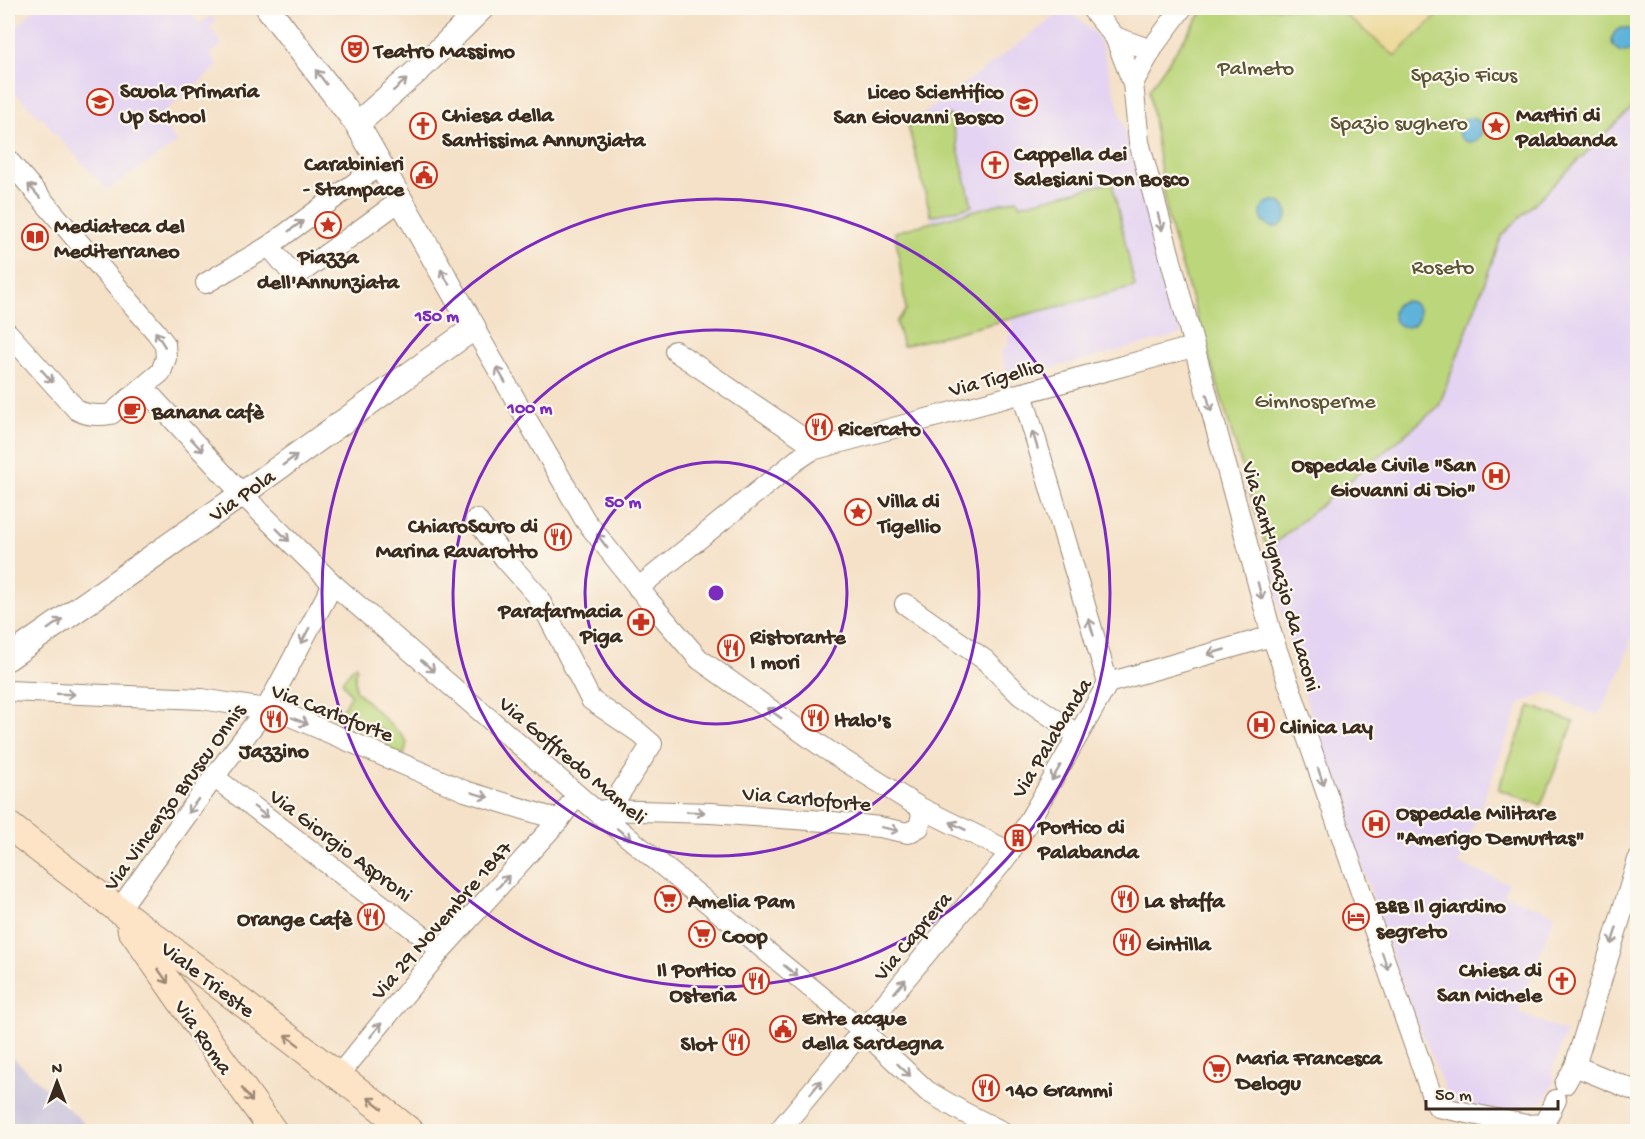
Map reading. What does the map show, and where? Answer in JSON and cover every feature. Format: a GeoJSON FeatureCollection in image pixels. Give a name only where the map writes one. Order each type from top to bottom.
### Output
{"type":"FeatureCollection","features":[{"type":"Feature","properties":{"kind":"main road","name":"Viale Trieste"},"geometry":{"type":"LineString","coordinates":[[8,825],[118,911],[411,1131]]}},
{"type":"Feature","properties":{"kind":"main road","name":"Via Roma"},"geometry":{"type":"LineString","coordinates":[[118,911],[274,1131]]}},
{"type":"Feature","properties":{"kind":"street"},"geometry":{"type":"LineString","coordinates":[[268,8],[357,124],[585,519],[673,631],[699,659],[826,750],[919,807],[1016,843]]}},
{"type":"Feature","properties":{"kind":"street"},"geometry":{"type":"LineString","coordinates":[[357,124],[483,8]]}},
{"type":"Feature","properties":{"kind":"street"},"geometry":{"type":"LineString","coordinates":[[1091,8],[1115,37],[1151,50]]}},
{"type":"Feature","properties":{"kind":"street"},"geometry":{"type":"LineString","coordinates":[[1133,83],[1151,50],[1182,8]]}},
{"type":"Feature","properties":{"kind":"street","name":"Via Sant'Ignazio da Laconi"},"geometry":{"type":"LineString","coordinates":[[1115,37],[1133,83],[1139,142],[1272,636],[1433,1099],[1438,1107],[1526,1125],[1544,1124],[1575,1066]]}},
{"type":"Feature","properties":{"kind":"street"},"geometry":{"type":"LineString","coordinates":[[8,160],[165,344],[166,358],[161,372],[111,414],[102,416],[85,414],[77,410],[8,333]]}},
{"type":"Feature","properties":{"kind":"street"},"geometry":{"type":"LineString","coordinates":[[206,284],[269,246],[381,164]]}},
{"type":"Feature","properties":{"kind":"street"},"geometry":{"type":"LineString","coordinates":[[269,246],[295,277],[401,200]]}},
{"type":"Feature","properties":{"kind":"street","name":"Via Pola"},"geometry":{"type":"LineString","coordinates":[[8,658],[474,328]]}},
{"type":"Feature","properties":{"kind":"street","name":"Via Tigellio"},"geometry":{"type":"LineString","coordinates":[[638,588],[812,450],[1193,347]]}},
{"type":"Feature","properties":{"kind":"street"},"geometry":{"type":"LineString","coordinates":[[675,351],[802,438],[812,450]]}},
{"type":"Feature","properties":{"kind":"street","name":"Via Goffredo Mameli"},"geometry":{"type":"LineString","coordinates":[[144,387],[242,494],[333,584],[577,795],[604,810],[862,1030],[927,1091],[1003,1131]]}},
{"type":"Feature","properties":{"kind":"street"},"geometry":{"type":"LineString","coordinates":[[1022,393],[1108,683]]}},
{"type":"Feature","properties":{"kind":"street"},"geometry":{"type":"LineString","coordinates":[[476,519],[505,559],[537,595],[591,700],[652,744],[618,796],[604,810]]}},
{"type":"Feature","properties":{"kind":"street","name":"Via Vincenzo Bruscu Onnis"},"geometry":{"type":"LineString","coordinates":[[118,911],[214,777],[267,709],[333,584]]}},
{"type":"Feature","properties":{"kind":"street"},"geometry":{"type":"LineString","coordinates":[[905,604],[985,660],[1020,695],[1078,735]]}},
{"type":"Feature","properties":{"kind":"street","name":"Via Palabanda"},"geometry":{"type":"LineString","coordinates":[[1016,843],[1108,683],[1272,636]]}},
{"type":"Feature","properties":{"kind":"street","name":"Via Carloforte"},"geometry":{"type":"LineString","coordinates":[[8,691],[202,699],[267,709],[288,715],[465,790],[560,820]]}},
{"type":"Feature","properties":{"kind":"street","name":"Via Giorgio Asproni"},"geometry":{"type":"LineString","coordinates":[[214,777],[441,950]]}},
{"type":"Feature","properties":{"kind":"street","name":"Via 29 Novembre 1847"},"geometry":{"type":"LineString","coordinates":[[339,1075],[441,950],[560,820],[577,795]]}},
{"type":"Feature","properties":{"kind":"street","name":"Via Carloforte"},"geometry":{"type":"LineString","coordinates":[[604,810],[711,813],[824,821],[879,827],[908,833],[919,827],[922,815],[919,807]]}},
{"type":"Feature","properties":{"kind":"street","name":"Via Caprera"},"geometry":{"type":"LineString","coordinates":[[778,1131],[1016,843]]}},
{"type":"Feature","properties":{"kind":"street"},"geometry":{"type":"LineString","coordinates":[[1638,860],[1575,1066],[1638,1092]]}},
{"type":"Feature","properties":{"kind":"shaded area","name":"Scuola Primaria Up School"},"geometry":{"type":"Polygon","coordinates":[[[35,8],[196,8],[190,11],[199,24],[212,15],[216,22],[210,26],[222,45],[210,54],[218,66],[164,112],[172,123],[166,128],[177,143],[107,190],[46,122],[8,85],[13,80],[8,75],[8,36],[35,8]]]}},
{"type":"Feature","properties":{"kind":"shaded area"},"geometry":{"type":"Polygon","coordinates":[[[1067,8],[1095,34],[1102,46],[1182,334],[1033,373],[1008,376],[1001,350],[1009,347],[1009,335],[1014,332],[1010,319],[903,346],[896,322],[906,310],[895,232],[932,222],[908,125],[1067,8]]]}},
{"type":"Feature","properties":{"kind":"shaded area","name":"Ospedale Civile \"San Giovanni di Dio\""},"geometry":{"type":"Polygon","coordinates":[[[1637,103],[1637,623],[1621,671],[1599,714],[1590,713],[1547,692],[1520,704],[1459,864],[1508,883],[1504,895],[1555,914],[1518,1013],[1566,1032],[1552,1070],[1555,1079],[1546,1098],[1541,1102],[1500,1115],[1455,1105],[1445,1089],[1405,993],[1297,673],[1267,550],[1439,406],[1502,235],[1637,103]]]}},
{"type":"Feature","properties":{"kind":"shaded area"},"geometry":{"type":"Polygon","coordinates":[[[8,1053],[61,1102],[93,1131],[8,1131],[8,1053]]]}},
{"type":"Feature","properties":{"kind":"green space"},"geometry":{"type":"Polygon","coordinates":[[[1205,8],[1637,8],[1637,103],[1502,235],[1439,406],[1267,550],[1168,220],[1149,90],[1205,8]]]}},
{"type":"Feature","properties":{"kind":"green space"},"geometry":{"type":"Polygon","coordinates":[[[950,115],[972,206],[931,216],[908,125],[950,115]]]}},
{"type":"Feature","properties":{"kind":"green space"},"geometry":{"type":"Polygon","coordinates":[[[1112,182],[1135,287],[903,346],[896,322],[906,310],[895,232],[1017,199],[1020,205],[1112,182]]]}},
{"type":"Feature","properties":{"kind":"green space"},"geometry":{"type":"Polygon","coordinates":[[[355,665],[357,668],[355,690],[407,742],[404,756],[385,748],[391,735],[346,714],[339,726],[332,725],[351,695],[342,681],[355,665]]]}},
{"type":"Feature","properties":{"kind":"green space"},"geometry":{"type":"Polygon","coordinates":[[[1530,706],[1574,722],[1541,805],[1498,789],[1530,706]]]}},
{"type":"Feature","properties":{"kind":"sand"},"geometry":{"type":"Polygon","coordinates":[[[1337,8],[1445,8],[1395,56],[1337,8]]]}},
{"type":"Feature","properties":{"kind":"water"},"geometry":{"type":"Polygon","coordinates":[[[1624,28],[1632,32],[1636,40],[1632,48],[1624,52],[1616,48],[1612,40],[1616,32],[1624,28]]]}},
{"type":"Feature","properties":{"kind":"water"},"geometry":{"type":"Polygon","coordinates":[[[1470,118],[1478,122],[1482,130],[1478,138],[1470,142],[1462,138],[1458,130],[1462,122],[1470,118]]]}},
{"type":"Feature","properties":{"kind":"water"},"geometry":{"type":"Polygon","coordinates":[[[1274,201],[1283,205],[1287,214],[1283,223],[1274,227],[1265,223],[1261,214],[1265,205],[1274,201]]]}},
{"type":"Feature","properties":{"kind":"water"},"geometry":{"type":"Polygon","coordinates":[[[1406,301],[1415,305],[1419,314],[1415,323],[1406,327],[1397,323],[1393,314],[1397,305],[1406,301]]]}},
{"type":"Feature","properties":{"kind":"place","name":"Teatro Massimo"},"geometry":{"type":"Point","coordinates":[355,49]}},
{"type":"Feature","properties":{"kind":"place","name":"Scuola Primaria Up School"},"geometry":{"type":"Point","coordinates":[100,102]}},
{"type":"Feature","properties":{"kind":"place","name":"Liceo Scientifico San Giovanni Bosco"},"geometry":{"type":"Point","coordinates":[1024,103]}},
{"type":"Feature","properties":{"kind":"place","name":"Chiesa della Santissima Annunziata"},"geometry":{"type":"Point","coordinates":[423,126]}},
{"type":"Feature","properties":{"kind":"place","name":"Martiri di Palabanda"},"geometry":{"type":"Point","coordinates":[1496,126]}},
{"type":"Feature","properties":{"kind":"place","name":"Cappella dei Salesiani Don Bosco"},"geometry":{"type":"Point","coordinates":[995,165]}},
{"type":"Feature","properties":{"kind":"place","name":"Carabinieri - Stampace"},"geometry":{"type":"Point","coordinates":[424,175]}},
{"type":"Feature","properties":{"kind":"place","name":"Piazza dell'Annunziata"},"geometry":{"type":"Point","coordinates":[328,225]}},
{"type":"Feature","properties":{"kind":"place","name":"Mediateca del Mediterraneo"},"geometry":{"type":"Point","coordinates":[35,237]}},
{"type":"Feature","properties":{"kind":"place","name":"Banana cafè"},"geometry":{"type":"Point","coordinates":[132,410]}},
{"type":"Feature","properties":{"kind":"place","name":"Ricercato"},"geometry":{"type":"Point","coordinates":[819,427]}},
{"type":"Feature","properties":{"kind":"place","name":"Ospedale Civile \"San Giovanni di Dio\""},"geometry":{"type":"Point","coordinates":[1496,476]}},
{"type":"Feature","properties":{"kind":"place","name":"Villa di Tigellio"},"geometry":{"type":"Point","coordinates":[858,512]}},
{"type":"Feature","properties":{"kind":"place","name":"ChiaroScuro di Marina Ravarotto"},"geometry":{"type":"Point","coordinates":[558,537]}},
{"type":"Feature","properties":{"kind":"place","name":"Parafarmacia Piga"},"geometry":{"type":"Point","coordinates":[641,622]}},
{"type":"Feature","properties":{"kind":"place","name":"Ristorante I mori"},"geometry":{"type":"Point","coordinates":[731,648]}},
{"type":"Feature","properties":{"kind":"place","name":"Italo's"},"geometry":{"type":"Point","coordinates":[815,718]}},
{"type":"Feature","properties":{"kind":"place","name":"Jazzino"},"geometry":{"type":"Point","coordinates":[274,719]}},
{"type":"Feature","properties":{"kind":"place","name":"Clinica Lay"},"geometry":{"type":"Point","coordinates":[1261,725]}},
{"type":"Feature","properties":{"kind":"place","name":"Ospedale Militare \"Amerigo Demurtas\""},"geometry":{"type":"Point","coordinates":[1376,824]}},
{"type":"Feature","properties":{"kind":"place","name":"Portico di Palabanda"},"geometry":{"type":"Point","coordinates":[1018,838]}},
{"type":"Feature","properties":{"kind":"place","name":"Amelia Pam"},"geometry":{"type":"Point","coordinates":[668,899]}},
{"type":"Feature","properties":{"kind":"place","name":"La staffa"},"geometry":{"type":"Point","coordinates":[1125,899]}},
{"type":"Feature","properties":{"kind":"place","name":"Orange Cafè"},"geometry":{"type":"Point","coordinates":[371,917]}},
{"type":"Feature","properties":{"kind":"place","name":"B&B Il giardino segreto"},"geometry":{"type":"Point","coordinates":[1356,917]}},
{"type":"Feature","properties":{"kind":"place","name":"Coop"},"geometry":{"type":"Point","coordinates":[702,934]}},
{"type":"Feature","properties":{"kind":"place","name":"Gintilla"},"geometry":{"type":"Point","coordinates":[1127,942]}},
{"type":"Feature","properties":{"kind":"place","name":"Il Portico Osteria"},"geometry":{"type":"Point","coordinates":[756,981]}},
{"type":"Feature","properties":{"kind":"place","name":"Chiesa di San Michele"},"geometry":{"type":"Point","coordinates":[1562,981]}},
{"type":"Feature","properties":{"kind":"place","name":"Ente acque della Sardegna"},"geometry":{"type":"Point","coordinates":[783,1029]}},
{"type":"Feature","properties":{"kind":"place","name":"Slot"},"geometry":{"type":"Point","coordinates":[736,1042]}},
{"type":"Feature","properties":{"kind":"place","name":"Maria Francesca Delogu"},"geometry":{"type":"Point","coordinates":[1217,1069]}},
{"type":"Feature","properties":{"kind":"place","name":"140 Grammi"},"geometry":{"type":"Point","coordinates":[986,1088]}},
{"type":"Feature","properties":{"kind":"park label","name":"Palmeto"},"geometry":{"type":"Point","coordinates":[1256,66]}},
{"type":"Feature","properties":{"kind":"park label","name":"Spazio Ficus"},"geometry":{"type":"Point","coordinates":[1464,73]}},
{"type":"Feature","properties":{"kind":"park label","name":"Spazio sughero"},"geometry":{"type":"Point","coordinates":[1399,121]}},
{"type":"Feature","properties":{"kind":"park label","name":"Roseto"},"geometry":{"type":"Point","coordinates":[1443,265]}},
{"type":"Feature","properties":{"kind":"park label","name":"Gimnosperme"},"geometry":{"type":"Point","coordinates":[1315,399]}}]}
